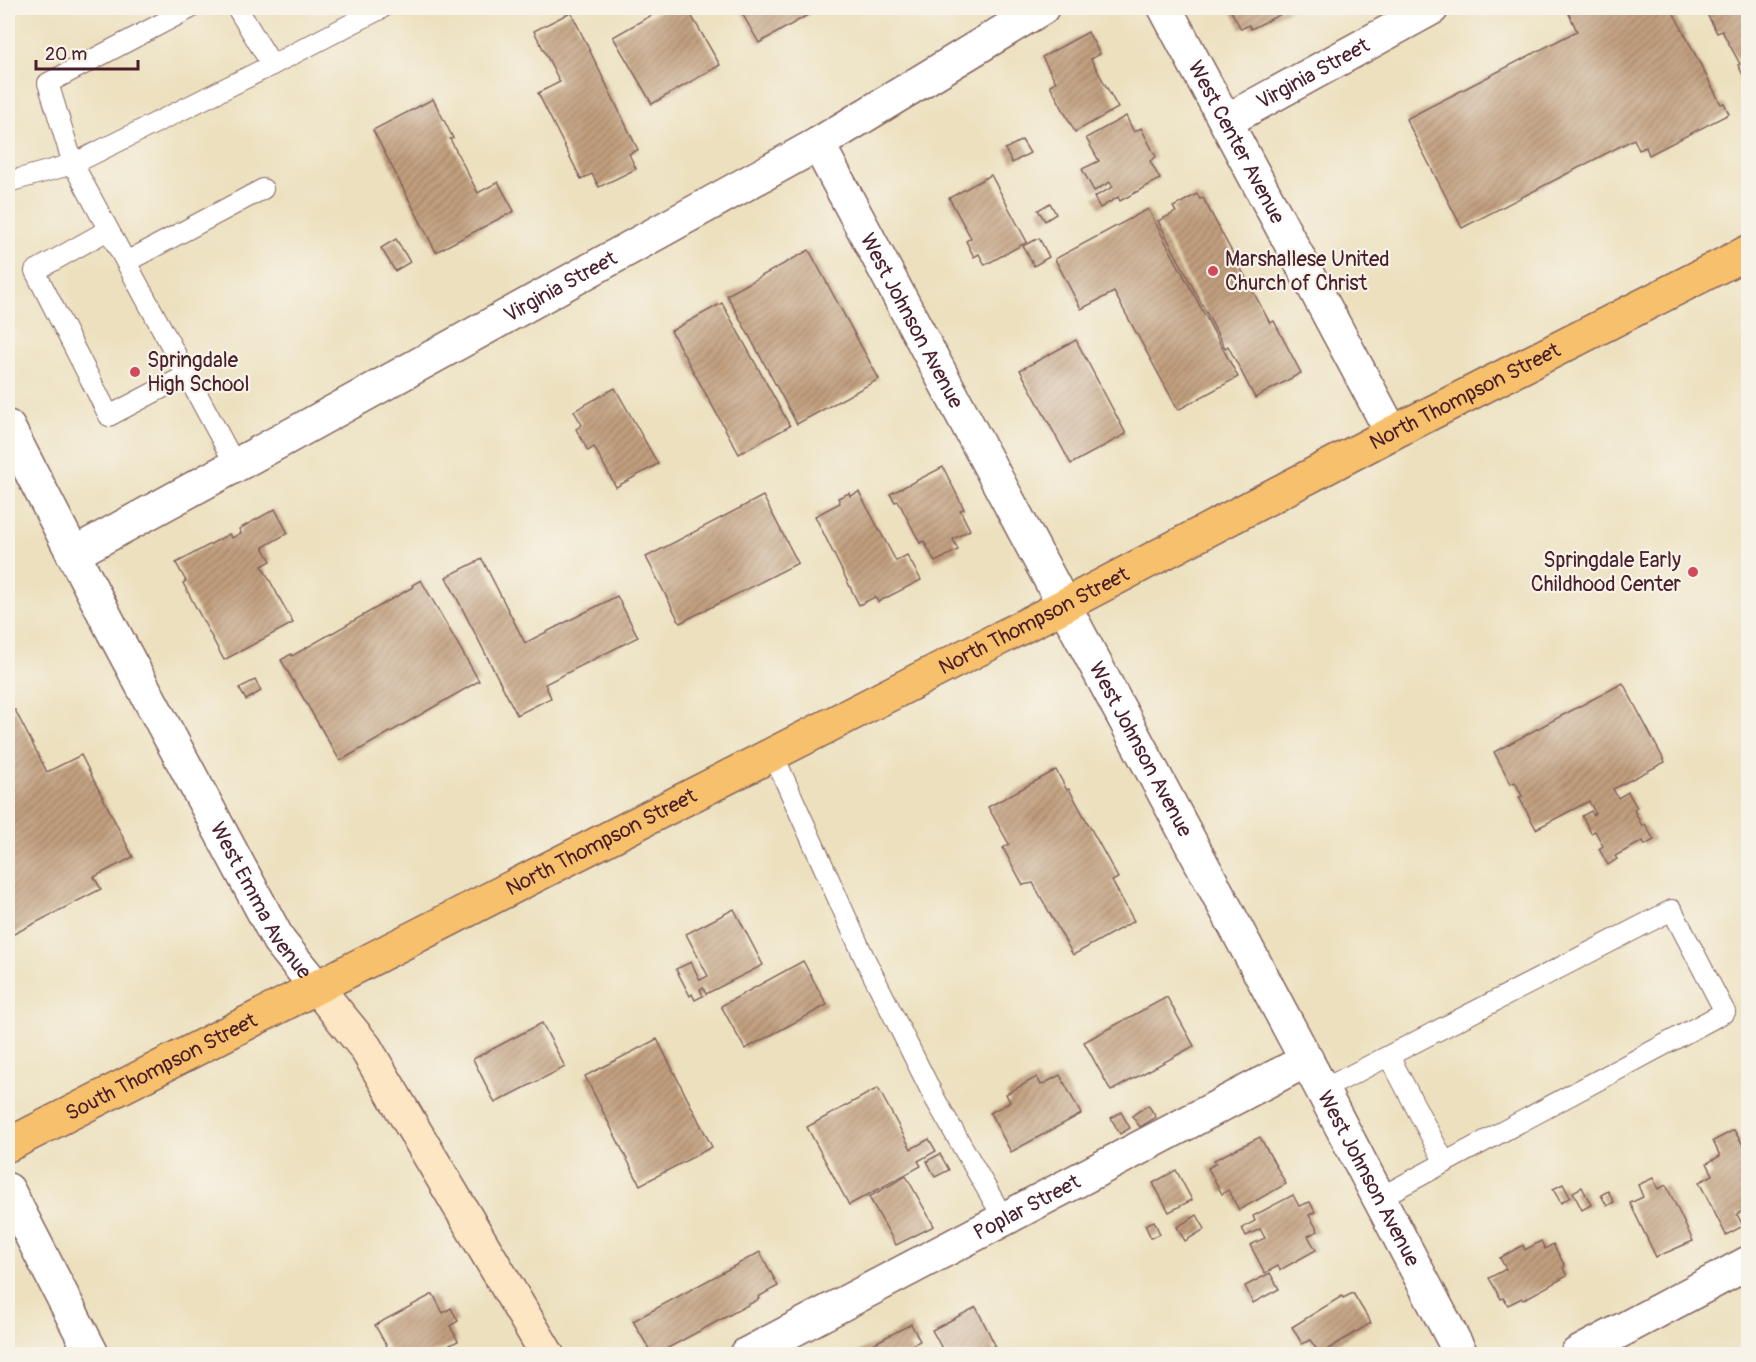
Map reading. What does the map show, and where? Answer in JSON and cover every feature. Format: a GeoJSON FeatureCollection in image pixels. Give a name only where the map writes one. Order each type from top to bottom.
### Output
{"type":"FeatureCollection","features":[{"type":"Feature","properties":{"kind":"main road","name":"North Thompson Street"},"geometry":{"type":"LineString","coordinates":[[317,988],[1063,606],[1392,433],[1749,252]]}},
{"type":"Feature","properties":{"kind":"main road","name":"South Thompson Street"},"geometry":{"type":"LineString","coordinates":[[8,1145],[317,988]]}},
{"type":"Feature","properties":{"kind":"street","name":"Virginia Street"},"geometry":{"type":"LineString","coordinates":[[73,554],[818,144],[1042,8]]}},
{"type":"Feature","properties":{"kind":"street","name":"West Center Avenue"},"geometry":{"type":"LineString","coordinates":[[1166,8],[1392,433]]}},
{"type":"Feature","properties":{"kind":"street","name":"Virginia Street"},"geometry":{"type":"LineString","coordinates":[[1226,121],[1432,8]]}},
{"type":"Feature","properties":{"kind":"street","name":"West Johnson Avenue"},"geometry":{"type":"LineString","coordinates":[[818,144],[1307,1059],[1461,1354]]}},
{"type":"Feature","properties":{"kind":"street","name":"West Emma Avenue"},"geometry":{"type":"LineString","coordinates":[[8,427],[279,941],[365,1047],[548,1354]]}},
{"type":"Feature","properties":{"kind":"street","name":"Poplar Street"},"geometry":{"type":"LineString","coordinates":[[747,1354],[1307,1059]]}},
{"type":"Feature","properties":{"kind":"street"},"geometry":{"type":"LineString","coordinates":[[8,1190],[92,1354]]}},
{"type":"Feature","properties":{"kind":"street"},"geometry":{"type":"LineString","coordinates":[[1577,1354],[1749,1263]]}},
{"type":"Feature","properties":{"kind":"lane"},"geometry":{"type":"LineString","coordinates":[[191,8],[48,83],[73,164],[236,466]]}},
{"type":"Feature","properties":{"kind":"lane"},"geometry":{"type":"LineString","coordinates":[[237,8],[272,65]]}},
{"type":"Feature","properties":{"kind":"lane"},"geometry":{"type":"LineString","coordinates":[[8,182],[73,164],[382,8]]}},
{"type":"Feature","properties":{"kind":"lane"},"geometry":{"type":"LineString","coordinates":[[126,262],[263,189]]}},
{"type":"Feature","properties":{"kind":"lane"},"geometry":{"type":"LineString","coordinates":[[108,230],[34,271],[109,416],[187,375]]}},
{"type":"Feature","properties":{"kind":"lane"},"geometry":{"type":"LineString","coordinates":[[773,754],[864,957],[935,1099],[1004,1219]]}},
{"type":"Feature","properties":{"kind":"lane"},"geometry":{"type":"LineString","coordinates":[[1322,1090],[1672,910],[1725,1012],[1379,1198]]}},
{"type":"Feature","properties":{"kind":"lane"},"geometry":{"type":"LineString","coordinates":[[1389,1056],[1445,1163]]}},
{"type":"Feature","properties":{"kind":"building"},"geometry":{"type":"Polygon","coordinates":[[[664,8],[687,8],[720,65],[652,104],[613,37],[664,8]]]}},
{"type":"Feature","properties":{"kind":"building"},"geometry":{"type":"Polygon","coordinates":[[[739,8],[820,8],[759,43],[739,8]]]}},
{"type":"Feature","properties":{"kind":"building"},"geometry":{"type":"Polygon","coordinates":[[[1238,8],[1293,8],[1251,29],[1249,25],[1241,29],[1231,11],[1238,8]]]}},
{"type":"Feature","properties":{"kind":"building"},"geometry":{"type":"Polygon","coordinates":[[[1577,8],[1671,8],[1721,104],[1724,103],[1729,114],[1649,155],[1646,147],[1639,150],[1634,139],[1462,228],[1406,119],[1577,31],[1568,12],[1577,8]]]}},
{"type":"Feature","properties":{"kind":"building"},"geometry":{"type":"Polygon","coordinates":[[[1704,8],[1748,8],[1748,77],[1745,79],[1738,65],[1740,64],[1722,31],[1717,33],[1704,8]]]}},
{"type":"Feature","properties":{"kind":"building"},"geometry":{"type":"Polygon","coordinates":[[[571,12],[638,150],[629,154],[636,169],[599,187],[592,174],[581,179],[538,93],[560,82],[534,31],[571,12]]]}},
{"type":"Feature","properties":{"kind":"building"},"geometry":{"type":"Polygon","coordinates":[[[1088,32],[1100,54],[1091,59],[1118,108],[1075,132],[1050,85],[1056,82],[1042,57],[1088,32]]]}},
{"type":"Feature","properties":{"kind":"building"},"geometry":{"type":"Polygon","coordinates":[[[433,99],[453,138],[450,139],[478,193],[498,182],[514,211],[436,252],[373,130],[433,99]]]}},
{"type":"Feature","properties":{"kind":"building"},"geometry":{"type":"Polygon","coordinates":[[[1126,116],[1134,132],[1141,128],[1156,157],[1150,161],[1160,179],[1120,201],[1118,197],[1100,208],[1094,197],[1113,187],[1110,182],[1094,191],[1082,169],[1099,161],[1086,138],[1126,116]]]}},
{"type":"Feature","properties":{"kind":"building"},"geometry":{"type":"Polygon","coordinates":[[[1022,140],[1030,153],[1012,163],[1005,149],[1022,140]]]}},
{"type":"Feature","properties":{"kind":"building"},"geometry":{"type":"Polygon","coordinates":[[[991,175],[1027,242],[985,265],[979,254],[974,257],[966,241],[971,238],[949,198],[991,175]]]}},
{"type":"Feature","properties":{"kind":"building","name":"Marshallese United Church of Christ"},"geometry":{"type":"Polygon","coordinates":[[[1197,194],[1200,199],[1203,198],[1270,323],[1274,321],[1301,373],[1255,398],[1228,346],[1225,348],[1158,221],[1176,212],[1173,207],[1197,194]]]}},
{"type":"Feature","properties":{"kind":"building"},"geometry":{"type":"Polygon","coordinates":[[[1050,203],[1056,214],[1045,221],[1038,210],[1050,203]]]}},
{"type":"Feature","properties":{"kind":"building"},"geometry":{"type":"Polygon","coordinates":[[[1148,209],[1238,377],[1178,410],[1114,292],[1081,309],[1055,259],[1148,209]]]}},
{"type":"Feature","properties":{"kind":"building"},"geometry":{"type":"Polygon","coordinates":[[[1039,238],[1049,257],[1034,266],[1023,246],[1039,238]]]}},
{"type":"Feature","properties":{"kind":"building"},"geometry":{"type":"Polygon","coordinates":[[[396,239],[410,262],[395,271],[381,248],[396,239]]]}},
{"type":"Feature","properties":{"kind":"building"},"geometry":{"type":"Polygon","coordinates":[[[809,250],[879,379],[797,424],[727,295],[809,250]]]}},
{"type":"Feature","properties":{"kind":"building"},"geometry":{"type":"Polygon","coordinates":[[[722,303],[790,426],[739,454],[671,331],[722,303]]]}},
{"type":"Feature","properties":{"kind":"building"},"geometry":{"type":"Polygon","coordinates":[[[1076,340],[1126,434],[1071,464],[1020,370],[1076,340]]]}},
{"type":"Feature","properties":{"kind":"building"},"geometry":{"type":"Polygon","coordinates":[[[615,388],[658,464],[616,487],[594,447],[588,451],[576,429],[582,425],[574,411],[615,388]]]}},
{"type":"Feature","properties":{"kind":"building"},"geometry":{"type":"Polygon","coordinates":[[[943,467],[964,509],[960,510],[970,530],[953,539],[958,550],[935,562],[924,541],[920,543],[898,501],[895,502],[890,494],[943,467]]]}},
{"type":"Feature","properties":{"kind":"building"},"geometry":{"type":"Polygon","coordinates":[[[859,492],[896,561],[907,555],[921,580],[878,602],[875,597],[859,605],[815,516],[840,503],[838,498],[859,492]]]}},
{"type":"Feature","properties":{"kind":"building"},"geometry":{"type":"Polygon","coordinates":[[[763,496],[798,563],[680,623],[646,557],[763,496]]]}},
{"type":"Feature","properties":{"kind":"building"},"geometry":{"type":"Polygon","coordinates":[[[275,509],[288,533],[263,547],[271,561],[262,566],[293,623],[224,660],[183,583],[186,581],[176,563],[229,534],[232,538],[241,533],[239,529],[275,509]]]}},
{"type":"Feature","properties":{"kind":"building"},"geometry":{"type":"Polygon","coordinates":[[[482,559],[525,643],[617,596],[638,637],[545,684],[551,698],[517,715],[446,577],[482,559]]]}},
{"type":"Feature","properties":{"kind":"building"},"geometry":{"type":"Polygon","coordinates":[[[421,580],[479,681],[340,761],[281,660],[291,654],[292,656],[413,587],[412,585],[421,580]]]}},
{"type":"Feature","properties":{"kind":"building"},"geometry":{"type":"Polygon","coordinates":[[[255,680],[261,691],[246,700],[239,688],[255,680]]]}},
{"type":"Feature","properties":{"kind":"building"},"geometry":{"type":"Polygon","coordinates":[[[1623,683],[1665,762],[1613,789],[1618,798],[1628,792],[1637,808],[1634,810],[1642,826],[1645,824],[1654,840],[1645,845],[1643,841],[1615,856],[1617,859],[1608,865],[1599,849],[1603,846],[1595,831],[1591,833],[1582,816],[1591,811],[1593,815],[1595,813],[1589,801],[1536,829],[1519,797],[1522,796],[1515,782],[1511,784],[1494,752],[1623,683]]]}},
{"type":"Feature","properties":{"kind":"building"},"geometry":{"type":"Polygon","coordinates":[[[15,710],[47,772],[81,755],[133,857],[94,877],[101,889],[8,937],[8,713],[15,710]]]}},
{"type":"Feature","properties":{"kind":"building"},"geometry":{"type":"Polygon","coordinates":[[[1056,770],[1067,790],[1069,789],[1118,878],[1112,881],[1134,921],[1073,955],[1033,883],[1023,885],[1003,848],[1009,844],[988,807],[1056,770]]]}},
{"type":"Feature","properties":{"kind":"building"},"geometry":{"type":"Polygon","coordinates":[[[734,909],[763,965],[706,994],[703,988],[700,989],[703,996],[695,1000],[692,994],[690,996],[676,969],[691,962],[700,980],[708,976],[686,934],[734,909]]]}},
{"type":"Feature","properties":{"kind":"building"},"geometry":{"type":"Polygon","coordinates":[[[803,961],[827,1005],[745,1049],[721,1006],[803,961]]]}},
{"type":"Feature","properties":{"kind":"building"},"geometry":{"type":"Polygon","coordinates":[[[1167,997],[1194,1046],[1111,1091],[1084,1042],[1167,997]]]}},
{"type":"Feature","properties":{"kind":"building"},"geometry":{"type":"Polygon","coordinates":[[[542,1023],[565,1067],[495,1103],[473,1059],[542,1023]]]}},
{"type":"Feature","properties":{"kind":"building"},"geometry":{"type":"Polygon","coordinates":[[[657,1039],[712,1147],[640,1185],[585,1076],[657,1039]]]}},
{"type":"Feature","properties":{"kind":"building"},"geometry":{"type":"Polygon","coordinates":[[[1060,1075],[1081,1114],[1011,1152],[990,1113],[1010,1102],[1006,1094],[1037,1077],[1041,1085],[1060,1075]]]}},
{"type":"Feature","properties":{"kind":"building"},"geometry":{"type":"Polygon","coordinates":[[[878,1088],[911,1149],[929,1139],[936,1151],[918,1161],[921,1166],[849,1205],[807,1127],[878,1088]]]}},
{"type":"Feature","properties":{"kind":"building"},"geometry":{"type":"Polygon","coordinates":[[[1148,1105],[1156,1117],[1140,1127],[1132,1116],[1148,1105]]]}},
{"type":"Feature","properties":{"kind":"building"},"geometry":{"type":"Polygon","coordinates":[[[1121,1112],[1130,1128],[1120,1134],[1111,1118],[1121,1112]]]}},
{"type":"Feature","properties":{"kind":"building"},"geometry":{"type":"Polygon","coordinates":[[[1734,1130],[1748,1153],[1748,1208],[1737,1214],[1743,1226],[1726,1235],[1699,1182],[1713,1175],[1707,1163],[1720,1156],[1713,1141],[1734,1130]]]}},
{"type":"Feature","properties":{"kind":"building"},"geometry":{"type":"Polygon","coordinates":[[[1260,1137],[1286,1184],[1239,1210],[1228,1190],[1222,1194],[1208,1168],[1216,1163],[1214,1160],[1260,1137]]]}},
{"type":"Feature","properties":{"kind":"building"},"geometry":{"type":"Polygon","coordinates":[[[940,1154],[949,1170],[935,1177],[927,1161],[940,1154]]]}},
{"type":"Feature","properties":{"kind":"building"},"geometry":{"type":"Polygon","coordinates":[[[1176,1170],[1192,1200],[1169,1212],[1153,1183],[1176,1170]]]}},
{"type":"Feature","properties":{"kind":"building"},"geometry":{"type":"Polygon","coordinates":[[[906,1176],[934,1226],[896,1245],[869,1197],[906,1176]]]}},
{"type":"Feature","properties":{"kind":"building"},"geometry":{"type":"Polygon","coordinates":[[[1653,1178],[1658,1189],[1666,1185],[1693,1241],[1656,1257],[1630,1203],[1643,1197],[1638,1185],[1653,1178]]]}},
{"type":"Feature","properties":{"kind":"building"},"geometry":{"type":"Polygon","coordinates":[[[1563,1184],[1570,1197],[1561,1203],[1553,1189],[1563,1184]]]}},
{"type":"Feature","properties":{"kind":"building"},"geometry":{"type":"Polygon","coordinates":[[[1582,1187],[1591,1205],[1582,1210],[1573,1192],[1582,1187]]]}},
{"type":"Feature","properties":{"kind":"building"},"geometry":{"type":"Polygon","coordinates":[[[1608,1191],[1614,1202],[1607,1206],[1601,1195],[1608,1191]]]}},
{"type":"Feature","properties":{"kind":"building"},"geometry":{"type":"Polygon","coordinates":[[[1293,1195],[1299,1206],[1310,1202],[1315,1212],[1309,1215],[1318,1231],[1308,1236],[1316,1250],[1280,1270],[1278,1266],[1265,1273],[1250,1245],[1265,1238],[1260,1229],[1246,1236],[1242,1228],[1255,1221],[1253,1216],[1293,1195]]]}},
{"type":"Feature","properties":{"kind":"building"},"geometry":{"type":"Polygon","coordinates":[[[1197,1215],[1205,1229],[1185,1241],[1177,1227],[1197,1215]]]}},
{"type":"Feature","properties":{"kind":"building"},"geometry":{"type":"Polygon","coordinates":[[[1154,1221],[1160,1234],[1151,1238],[1145,1225],[1154,1221]]]}},
{"type":"Feature","properties":{"kind":"building"},"geometry":{"type":"Polygon","coordinates":[[[1541,1241],[1545,1249],[1553,1244],[1565,1266],[1563,1268],[1567,1276],[1523,1300],[1522,1298],[1508,1305],[1503,1298],[1501,1299],[1489,1278],[1506,1269],[1500,1258],[1523,1245],[1525,1250],[1541,1241]]]}},
{"type":"Feature","properties":{"kind":"building"},"geometry":{"type":"Polygon","coordinates":[[[760,1252],[778,1286],[758,1297],[759,1299],[657,1354],[652,1354],[633,1321],[760,1252]]]}},
{"type":"Feature","properties":{"kind":"building"},"geometry":{"type":"Polygon","coordinates":[[[1270,1273],[1279,1289],[1253,1303],[1245,1286],[1270,1273]]]}},
{"type":"Feature","properties":{"kind":"building"},"geometry":{"type":"Polygon","coordinates":[[[1353,1293],[1371,1323],[1320,1354],[1310,1340],[1302,1344],[1292,1327],[1342,1296],[1343,1298],[1353,1293]]]}},
{"type":"Feature","properties":{"kind":"building"},"geometry":{"type":"Polygon","coordinates":[[[433,1294],[443,1313],[451,1308],[458,1321],[450,1326],[458,1341],[432,1354],[391,1354],[375,1325],[433,1294]]]}},
{"type":"Feature","properties":{"kind":"building"},"geometry":{"type":"Polygon","coordinates":[[[976,1307],[995,1345],[992,1347],[996,1354],[945,1354],[932,1330],[976,1307]]]}},
{"type":"Feature","properties":{"kind":"building"},"geometry":{"type":"Polygon","coordinates":[[[911,1324],[920,1341],[910,1346],[915,1354],[854,1354],[911,1324]]]}},
{"type":"Feature","properties":{"kind":"place","name":"Marshallese United Church of Christ"},"geometry":{"type":"Point","coordinates":[1213,271]}},
{"type":"Feature","properties":{"kind":"place","name":"Springdale High School"},"geometry":{"type":"Point","coordinates":[135,372]}},
{"type":"Feature","properties":{"kind":"place","name":"Springdale Early Childhood Center"},"geometry":{"type":"Point","coordinates":[1693,572]}}]}
